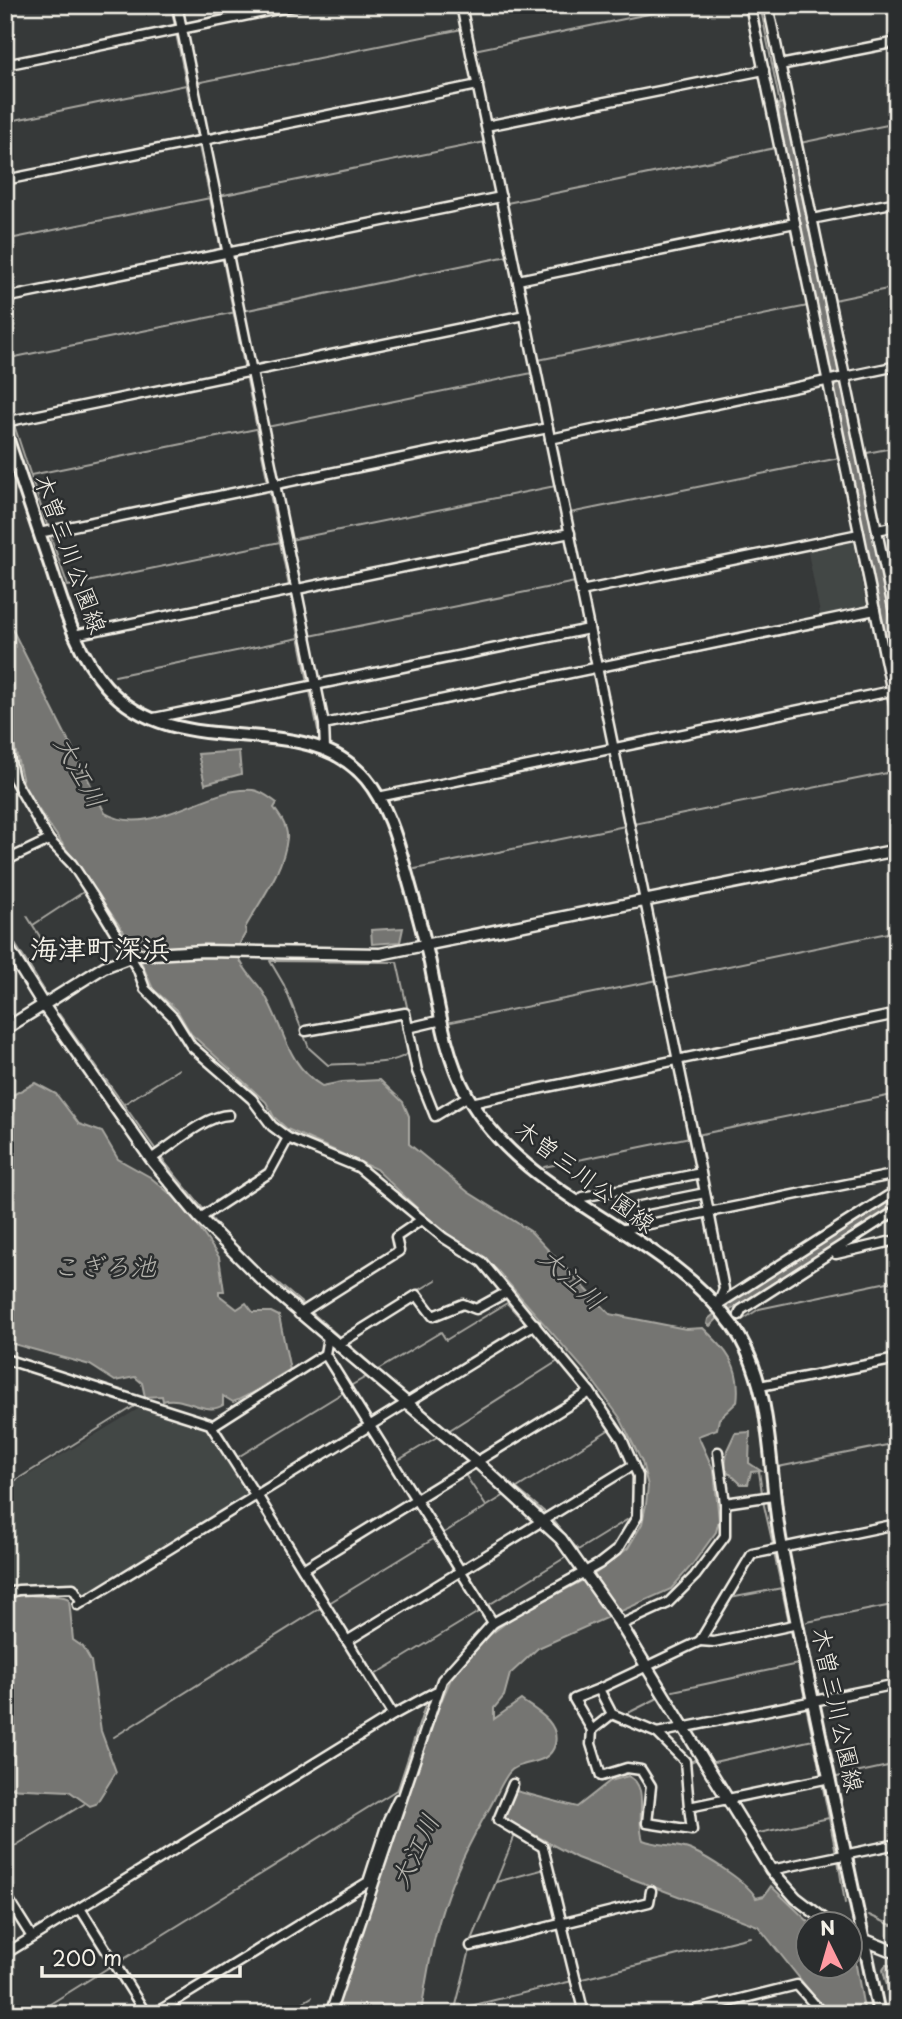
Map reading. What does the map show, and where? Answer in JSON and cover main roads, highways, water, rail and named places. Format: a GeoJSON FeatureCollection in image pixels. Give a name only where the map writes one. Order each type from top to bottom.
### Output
{"type":"FeatureCollection","features":[{"type":"Feature","properties":{"kind":"main road","name":"木曽三川公園線"},"geometry":{"type":"LineString","coordinates":[[5,431],[74,635],[106,686],[125,703],[151,719],[194,733],[274,739],[325,750],[353,766],[378,797],[401,855],[455,1068],[470,1100],[502,1144],[579,1202],[694,1282],[726,1313],[747,1351],[760,1386],[782,1548],[880,2014]]}},
{"type":"Feature","properties":{"kind":"water"},"geometry":{"type":"Polygon","coordinates":[[[783,103],[890,616],[897,692],[781,131],[778,104],[783,103]]]}},
{"type":"Feature","properties":{"kind":"water","name":"大江川"},"geometry":{"type":"Polygon","coordinates":[[[5,615],[105,813],[123,820],[141,820],[160,816],[217,795],[253,790],[277,803],[274,808],[287,834],[285,850],[270,885],[245,928],[238,953],[243,966],[263,992],[300,1067],[322,1086],[380,1080],[403,1102],[409,1116],[409,1144],[468,1192],[530,1231],[610,1314],[686,1329],[703,1328],[725,1351],[737,1378],[737,1402],[719,1419],[717,1429],[698,1436],[714,1471],[719,1520],[716,1532],[692,1565],[671,1589],[538,1648],[510,1674],[504,1696],[494,1708],[494,1719],[521,1700],[550,1723],[556,1736],[555,1744],[547,1757],[519,1766],[508,1774],[462,1859],[437,1930],[421,2014],[335,2014],[436,1713],[453,1674],[479,1643],[515,1616],[595,1574],[628,1548],[642,1524],[646,1504],[648,1486],[642,1462],[620,1418],[588,1374],[496,1269],[443,1233],[376,1169],[287,1129],[274,1117],[266,1102],[191,1034],[177,1010],[153,989],[135,948],[25,790],[14,745],[5,730],[5,615]]]}},
{"type":"Feature","properties":{"kind":"water"},"geometry":{"type":"Polygon","coordinates":[[[239,751],[241,774],[205,784],[198,754],[239,751]]]}},
{"type":"Feature","properties":{"kind":"water"},"geometry":{"type":"Polygon","coordinates":[[[403,928],[400,942],[372,944],[371,930],[403,928]]]}},
{"type":"Feature","properties":{"kind":"water","name":"こぎろ池"},"geometry":{"type":"Polygon","coordinates":[[[35,1083],[56,1094],[79,1124],[102,1132],[118,1159],[150,1177],[174,1197],[219,1257],[224,1291],[219,1291],[219,1295],[237,1309],[246,1303],[253,1312],[271,1312],[279,1316],[290,1370],[233,1402],[223,1396],[223,1405],[209,1408],[178,1400],[163,1401],[162,1396],[145,1397],[142,1383],[135,1377],[115,1381],[90,1365],[6,1342],[5,1099],[35,1083]]]}},
{"type":"Feature","properties":{"kind":"water"},"geometry":{"type":"Polygon","coordinates":[[[897,1196],[897,1205],[718,1318],[710,1326],[707,1324],[708,1319],[726,1305],[897,1196]]]}},
{"type":"Feature","properties":{"kind":"water"},"geometry":{"type":"Polygon","coordinates":[[[750,1432],[749,1463],[761,1471],[751,1472],[748,1484],[741,1484],[725,1469],[727,1450],[735,1433],[750,1432]]]}},
{"type":"Feature","properties":{"kind":"water"},"geometry":{"type":"Polygon","coordinates":[[[26,1594],[69,1599],[73,1640],[83,1647],[91,1661],[101,1731],[116,1772],[96,1804],[90,1806],[69,1791],[5,1788],[5,1599],[26,1594]]]}},
{"type":"Feature","properties":{"kind":"water"},"geometry":{"type":"Polygon","coordinates":[[[628,1776],[639,1787],[643,1840],[698,1853],[737,1878],[756,1898],[764,1896],[771,1886],[796,1910],[794,1910],[794,1971],[758,1926],[577,1858],[503,1818],[516,1791],[577,1807],[610,1781],[628,1776]]]}},
{"type":"Feature","properties":{"kind":"water"},"geometry":{"type":"Polygon","coordinates":[[[886,1965],[897,1966],[897,2014],[894,2014],[883,1970],[886,1965]]]}},
{"type":"Feature","properties":{"kind":"water"},"geometry":{"type":"Polygon","coordinates":[[[801,1980],[859,1980],[865,2014],[828,2014],[801,1980]]]}},
{"type":"Feature","properties":{"kind":"waterway"},"geometry":{"type":"LineString","coordinates":[[171,5],[175,27]]}},
{"type":"Feature","properties":{"kind":"waterway"},"geometry":{"type":"LineString","coordinates":[[474,50],[692,5]]}},
{"type":"Feature","properties":{"kind":"waterway"},"geometry":{"type":"LineString","coordinates":[[746,5],[759,68]]}},
{"type":"Feature","properties":{"kind":"waterway"},"geometry":{"type":"LineString","coordinates":[[760,5],[780,104]]}},
{"type":"Feature","properties":{"kind":"waterway"},"geometry":{"type":"LineString","coordinates":[[196,83],[462,29]]}},
{"type":"Feature","properties":{"kind":"waterway"},"geometry":{"type":"LineString","coordinates":[[176,33],[197,137]]}},
{"type":"Feature","properties":{"kind":"waterway"},"geometry":{"type":"LineString","coordinates":[[760,74],[790,220]]}},
{"type":"Feature","properties":{"kind":"waterway"},"geometry":{"type":"LineString","coordinates":[[5,122],[186,85]]}},
{"type":"Feature","properties":{"kind":"waterway"},"geometry":{"type":"LineString","coordinates":[[800,143],[897,123]]}},
{"type":"Feature","properties":{"kind":"waterway"},"geometry":{"type":"LineString","coordinates":[[219,196],[485,142]]}},
{"type":"Feature","properties":{"kind":"waterway"},"geometry":{"type":"LineString","coordinates":[[199,146],[221,250]]}},
{"type":"Feature","properties":{"kind":"waterway"},"geometry":{"type":"LineString","coordinates":[[507,203],[775,148]]}},
{"type":"Feature","properties":{"kind":"waterway"},"geometry":{"type":"LineString","coordinates":[[5,240],[210,198]]}},
{"type":"Feature","properties":{"kind":"waterway"},"geometry":{"type":"LineString","coordinates":[[792,228],[807,305]]}},
{"type":"Feature","properties":{"kind":"waterway"},"geometry":{"type":"LineString","coordinates":[[222,255],[245,370]]}},
{"type":"Feature","properties":{"kind":"waterway"},"geometry":{"type":"LineString","coordinates":[[243,311],[508,256]]}},
{"type":"Feature","properties":{"kind":"waterway"},"geometry":{"type":"LineString","coordinates":[[826,268],[841,336]]}},
{"type":"Feature","properties":{"kind":"waterway"},"geometry":{"type":"LineString","coordinates":[[834,300],[897,287]]}},
{"type":"Feature","properties":{"kind":"waterway"},"geometry":{"type":"LineString","coordinates":[[538,360],[808,306]]}},
{"type":"Feature","properties":{"kind":"waterway"},"geometry":{"type":"LineString","coordinates":[[5,359],[236,312]]}},
{"type":"Feature","properties":{"kind":"waterway"},"geometry":{"type":"LineString","coordinates":[[842,340],[849,373]]}},
{"type":"Feature","properties":{"kind":"waterway"},"geometry":{"type":"LineString","coordinates":[[267,427],[532,373]]}},
{"type":"Feature","properties":{"kind":"waterway"},"geometry":{"type":"LineString","coordinates":[[246,375],[268,483]]}},
{"type":"Feature","properties":{"kind":"waterway"},"geometry":{"type":"LineString","coordinates":[[850,380],[880,526]]}},
{"type":"Feature","properties":{"kind":"waterway"},"geometry":{"type":"LineString","coordinates":[[14,425],[48,528]]}},
{"type":"Feature","properties":{"kind":"waterway"},"geometry":{"type":"LineString","coordinates":[[31,475],[256,429]]}},
{"type":"Feature","properties":{"kind":"waterway"},"geometry":{"type":"LineString","coordinates":[[867,453],[897,447]]}},
{"type":"Feature","properties":{"kind":"waterway"},"geometry":{"type":"LineString","coordinates":[[570,513],[839,458],[854,531]]}},
{"type":"Feature","properties":{"kind":"waterway"},"geometry":{"type":"LineString","coordinates":[[290,540],[555,486]]}},
{"type":"Feature","properties":{"kind":"waterway"},"geometry":{"type":"LineString","coordinates":[[269,489],[289,586]]}},
{"type":"Feature","properties":{"kind":"waterway"},"geometry":{"type":"LineString","coordinates":[[882,534],[897,605]]}},
{"type":"Feature","properties":{"kind":"waterway"},"geometry":{"type":"LineString","coordinates":[[50,535],[68,586],[280,542]]}},
{"type":"Feature","properties":{"kind":"waterway"},"geometry":{"type":"LineString","coordinates":[[855,539],[869,609]]}},
{"type":"Feature","properties":{"kind":"waterway"},"geometry":{"type":"LineString","coordinates":[[310,636],[575,582]]}},
{"type":"Feature","properties":{"kind":"waterway"},"geometry":{"type":"LineString","coordinates":[[291,595],[308,682]]}},
{"type":"Feature","properties":{"kind":"waterway"},"geometry":{"type":"LineString","coordinates":[[601,672],[873,616]]}},
{"type":"Feature","properties":{"kind":"waterway"},"geometry":{"type":"LineString","coordinates":[[115,676],[299,638]]}},
{"type":"Feature","properties":{"kind":"waterway"},"geometry":{"type":"LineString","coordinates":[[327,729],[596,673]]}},
{"type":"Feature","properties":{"kind":"waterway"},"geometry":{"type":"LineString","coordinates":[[171,719],[310,690]]}},
{"type":"Feature","properties":{"kind":"waterway"},"geometry":{"type":"LineString","coordinates":[[310,691],[318,730],[321,730]]}},
{"type":"Feature","properties":{"kind":"waterway"},"geometry":{"type":"LineString","coordinates":[[634,824],[897,771]]}},
{"type":"Feature","properties":{"kind":"waterway"},"geometry":{"type":"LineString","coordinates":[[415,869],[625,826]]}},
{"type":"Feature","properties":{"kind":"waterway"},"geometry":{"type":"LineString","coordinates":[[33,925],[85,891]]}},
{"type":"Feature","properties":{"kind":"waterway"},"geometry":{"type":"LineString","coordinates":[[27,916],[49,951],[29,963]]}},
{"type":"Feature","properties":{"kind":"waterway"},"geometry":{"type":"LineString","coordinates":[[7,931],[44,990]]}},
{"type":"Feature","properties":{"kind":"waterway"},"geometry":{"type":"LineString","coordinates":[[666,979],[897,931]]}},
{"type":"Feature","properties":{"kind":"waterway"},"geometry":{"type":"LineString","coordinates":[[270,961],[284,985],[309,1048],[328,1065],[390,1061],[407,1054]]}},
{"type":"Feature","properties":{"kind":"waterway"},"geometry":{"type":"LineString","coordinates":[[271,961],[397,962],[408,1011]]}},
{"type":"Feature","properties":{"kind":"waterway"},"geometry":{"type":"LineString","coordinates":[[5,978],[16,971]]}},
{"type":"Feature","properties":{"kind":"waterway"},"geometry":{"type":"LineString","coordinates":[[451,1022],[658,980]]}},
{"type":"Feature","properties":{"kind":"waterway"},"geometry":{"type":"LineString","coordinates":[[59,1014],[100,1072]]}},
{"type":"Feature","properties":{"kind":"waterway"},"geometry":{"type":"LineString","coordinates":[[414,1029],[421,1069]]}},
{"type":"Feature","properties":{"kind":"waterway"},"geometry":{"type":"LineString","coordinates":[[124,1104],[179,1069]]}},
{"type":"Feature","properties":{"kind":"waterway"},"geometry":{"type":"LineString","coordinates":[[104,1077],[156,1150]]}},
{"type":"Feature","properties":{"kind":"waterway"},"geometry":{"type":"LineString","coordinates":[[697,1135],[897,1094]]}},
{"type":"Feature","properties":{"kind":"waterway"},"geometry":{"type":"LineString","coordinates":[[544,1167],[690,1137]]}},
{"type":"Feature","properties":{"kind":"waterway"},"geometry":{"type":"LineString","coordinates":[[161,1158],[204,1210]]}},
{"type":"Feature","properties":{"kind":"waterway"},"geometry":{"type":"LineString","coordinates":[[240,1196],[272,1176]]}},
{"type":"Feature","properties":{"kind":"waterway"},"geometry":{"type":"LineString","coordinates":[[209,1216],[219,1227]]}},
{"type":"Feature","properties":{"kind":"waterway"},"geometry":{"type":"LineString","coordinates":[[864,1237],[897,1216]]}},
{"type":"Feature","properties":{"kind":"waterway"},"geometry":{"type":"LineString","coordinates":[[272,1278],[304,1305]]}},
{"type":"Feature","properties":{"kind":"waterway"},"geometry":{"type":"LineString","coordinates":[[416,1292],[436,1280]]}},
{"type":"Feature","properties":{"kind":"waterway"},"geometry":{"type":"LineString","coordinates":[[742,1320],[759,1309],[897,1280]]}},
{"type":"Feature","properties":{"kind":"waterway"},"geometry":{"type":"LineString","coordinates":[[376,1371],[441,1332],[446,1340],[507,1303],[524,1322]]}},
{"type":"Feature","properties":{"kind":"waterway"},"geometry":{"type":"LineString","coordinates":[[310,1311],[342,1339]]}},
{"type":"Feature","properties":{"kind":"waterway"},"geometry":{"type":"LineString","coordinates":[[347,1343],[377,1369]]}},
{"type":"Feature","properties":{"kind":"waterway"},"geometry":{"type":"LineString","coordinates":[[331,1355],[370,1418]]}},
{"type":"Feature","properties":{"kind":"waterway"},"geometry":{"type":"LineString","coordinates":[[448,1431],[558,1361]]}},
{"type":"Feature","properties":{"kind":"waterway"},"geometry":{"type":"LineString","coordinates":[[352,1385],[366,1377]]}},
{"type":"Feature","properties":{"kind":"waterway"},"geometry":{"type":"LineString","coordinates":[[238,1457],[344,1392]]}},
{"type":"Feature","properties":{"kind":"waterway"},"geometry":{"type":"LineString","coordinates":[[5,1487],[138,1404]]}},
{"type":"Feature","properties":{"kind":"waterway"},"geometry":{"type":"LineString","coordinates":[[424,1411],[479,1457]]}},
{"type":"Feature","properties":{"kind":"waterway"},"geometry":{"type":"LineString","coordinates":[[219,1427],[256,1487]]}},
{"type":"Feature","properties":{"kind":"waterway"},"geometry":{"type":"LineString","coordinates":[[377,1428],[418,1496]]}},
{"type":"Feature","properties":{"kind":"waterway"},"geometry":{"type":"LineString","coordinates":[[517,1488],[610,1429]]}},
{"type":"Feature","properties":{"kind":"waterway"},"geometry":{"type":"LineString","coordinates":[[397,1461],[437,1437]]}},
{"type":"Feature","properties":{"kind":"waterway"},"geometry":{"type":"LineString","coordinates":[[778,1467],[897,1443]]}},
{"type":"Feature","properties":{"kind":"waterway"},"geometry":{"type":"LineString","coordinates":[[484,1461],[547,1514]]}},
{"type":"Feature","properties":{"kind":"waterway"},"geometry":{"type":"LineString","coordinates":[[759,1471],[762,1493]]}},
{"type":"Feature","properties":{"kind":"waterway"},"geometry":{"type":"LineString","coordinates":[[464,1473],[486,1506]]}},
{"type":"Feature","properties":{"kind":"waterway"},"geometry":{"type":"LineString","coordinates":[[442,1534],[505,1495]]}},
{"type":"Feature","properties":{"kind":"waterway"},"geometry":{"type":"LineString","coordinates":[[421,1500],[463,1566]]}},
{"type":"Feature","properties":{"kind":"waterway"},"geometry":{"type":"LineString","coordinates":[[763,1501],[773,1545]]}},
{"type":"Feature","properties":{"kind":"waterway"},"geometry":{"type":"LineString","coordinates":[[553,1520],[578,1550],[630,1518]]}},
{"type":"Feature","properties":{"kind":"waterway"},"geometry":{"type":"LineString","coordinates":[[329,1603],[435,1538]]}},
{"type":"Feature","properties":{"kind":"waterway"},"geometry":{"type":"LineString","coordinates":[[774,1553],[789,1622]]}},
{"type":"Feature","properties":{"kind":"waterway"},"geometry":{"type":"LineString","coordinates":[[487,1606],[566,1557]]}},
{"type":"Feature","properties":{"kind":"waterway"},"geometry":{"type":"LineString","coordinates":[[730,1598],[782,1588]]}},
{"type":"Feature","properties":{"kind":"waterway"},"geometry":{"type":"LineString","coordinates":[[709,1636],[727,1603]]}},
{"type":"Feature","properties":{"kind":"waterway"},"geometry":{"type":"LineString","coordinates":[[807,1622],[897,1604]]}},
{"type":"Feature","properties":{"kind":"waterway"},"geometry":{"type":"LineString","coordinates":[[114,1737],[322,1607]]}},
{"type":"Feature","properties":{"kind":"waterway"},"geometry":{"type":"LineString","coordinates":[[373,1676],[480,1611]]}},
{"type":"Feature","properties":{"kind":"waterway"},"geometry":{"type":"LineString","coordinates":[[791,1630],[805,1699]]}},
{"type":"Feature","properties":{"kind":"waterway"},"geometry":{"type":"LineString","coordinates":[[673,1691],[798,1664]]}},
{"type":"Feature","properties":{"kind":"waterway"},"geometry":{"type":"LineString","coordinates":[[624,1715],[658,1698]]}},
{"type":"Feature","properties":{"kind":"waterway"},"geometry":{"type":"LineString","coordinates":[[119,1962],[398,1789],[426,1703]]}},
{"type":"Feature","properties":{"kind":"waterway"},"geometry":{"type":"LineString","coordinates":[[806,1706],[821,1776]]}},
{"type":"Feature","properties":{"kind":"waterway"},"geometry":{"type":"LineString","coordinates":[[714,1762],[813,1740]]}},
{"type":"Feature","properties":{"kind":"waterway"},"geometry":{"type":"LineString","coordinates":[[688,1763],[697,1759]]}},
{"type":"Feature","properties":{"kind":"waterway"},"geometry":{"type":"LineString","coordinates":[[837,1777],[897,1764]]}},
{"type":"Feature","properties":{"kind":"waterway"},"geometry":{"type":"LineString","coordinates":[[822,1783],[836,1853]]}},
{"type":"Feature","properties":{"kind":"waterway"},"geometry":{"type":"LineString","coordinates":[[5,1852],[84,1804]]}},
{"type":"Feature","properties":{"kind":"waterway"},"geometry":{"type":"LineString","coordinates":[[759,1833],[829,1818]]}},
{"type":"Feature","properties":{"kind":"waterway"},"geometry":{"type":"LineString","coordinates":[[496,1882],[515,1835]]}},
{"type":"Feature","properties":{"kind":"waterway"},"geometry":{"type":"LineString","coordinates":[[549,1847],[550,1843]]}},
{"type":"Feature","properties":{"kind":"waterway"},"geometry":{"type":"LineString","coordinates":[[549,1854],[565,1918]]}},
{"type":"Feature","properties":{"kind":"waterway"},"geometry":{"type":"LineString","coordinates":[[838,1860],[845,1903]]}},
{"type":"Feature","properties":{"kind":"waterway"},"geometry":{"type":"LineString","coordinates":[[471,1942],[496,1882],[545,1869]]}},
{"type":"Feature","properties":{"kind":"waterway"},"geometry":{"type":"LineString","coordinates":[[869,1915],[891,1925],[897,1924]]}},
{"type":"Feature","properties":{"kind":"waterway"},"geometry":{"type":"LineString","coordinates":[[567,1927],[589,2014]]}},
{"type":"Feature","properties":{"kind":"waterway"},"geometry":{"type":"LineString","coordinates":[[578,1980],[750,1937]]}},
{"type":"Feature","properties":{"kind":"waterway"},"geometry":{"type":"LineString","coordinates":[[455,2009],[470,1950]]}},
{"type":"Feature","properties":{"kind":"waterway"},"geometry":{"type":"LineString","coordinates":[[34,2014],[111,1966]]}},
{"type":"Feature","properties":{"kind":"waterway"},"geometry":{"type":"LineString","coordinates":[[454,2014],[454,2010],[572,1981]]}},
{"type":"Feature","properties":{"kind":"waterway"},"geometry":{"type":"LineString","coordinates":[[284,2014],[312,1997]]}},
{"type":"Feature","properties":{"kind":"waterway"},"geometry":{"type":"LineString","coordinates":[[321,2014],[323,2005]]}},
{"type":"Feature","properties":{"kind":"district","name":"海津町深浜"},"geometry":{"type":"Point","coordinates":[100,949]}}]}
